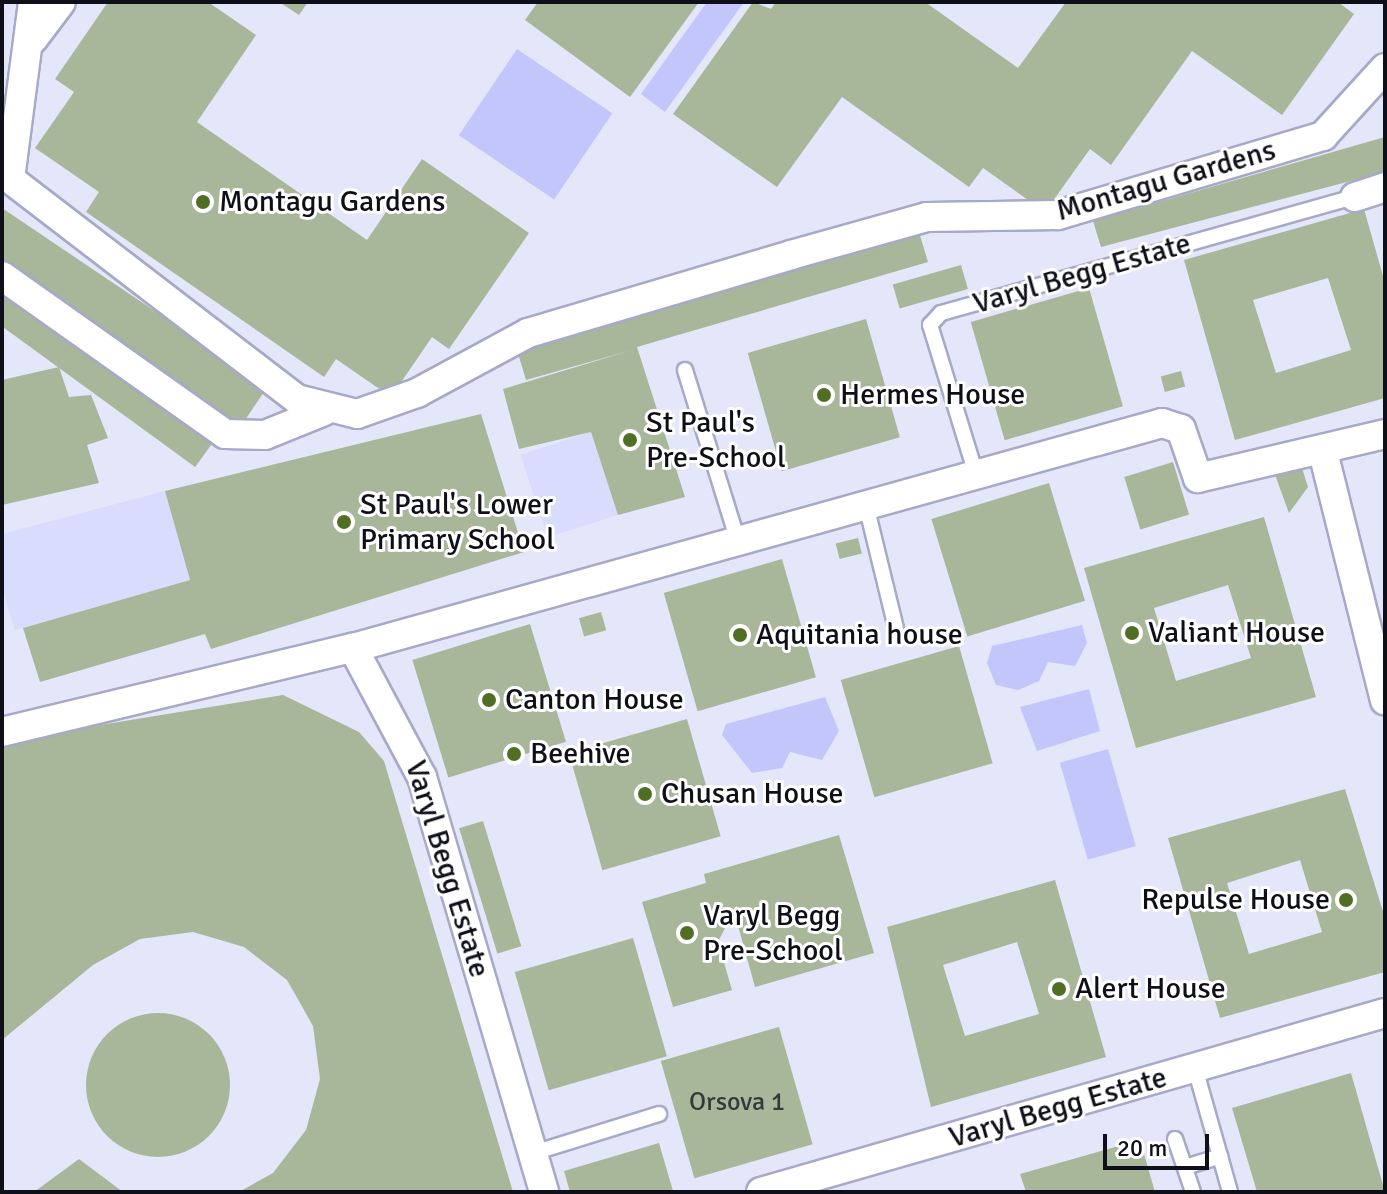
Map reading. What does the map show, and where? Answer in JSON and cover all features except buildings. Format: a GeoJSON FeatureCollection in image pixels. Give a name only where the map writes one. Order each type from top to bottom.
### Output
{"type":"FeatureCollection","features":[{"type":"Feature","properties":{"kind":"street"},"geometry":{"type":"LineString","coordinates":[[33,2],[33,39],[4,170],[28,199],[297,399],[324,411]]}},
{"type":"Feature","properties":{"kind":"street"},"geometry":{"type":"LineString","coordinates":[[33,39],[61,2]]}},
{"type":"Feature","properties":{"kind":"street","name":"Montagu Gardens"},"geometry":{"type":"LineString","coordinates":[[324,411],[388,406],[528,333],[927,217],[1058,215],[1323,136],[1385,68]]}},
{"type":"Feature","properties":{"kind":"street","name":"Varyl Begg Estate"},"geometry":{"type":"LineString","coordinates":[[1355,197],[1385,187]]}},
{"type":"Feature","properties":{"kind":"street"},"geometry":{"type":"LineString","coordinates":[[2,276],[225,434],[265,435],[324,411]]}},
{"type":"Feature","properties":{"kind":"street"},"geometry":{"type":"LineString","coordinates":[[2,732],[353,648],[865,501],[1168,423],[1183,434],[1198,478],[1323,452],[1385,434]]}},
{"type":"Feature","properties":{"kind":"street"},"geometry":{"type":"LineString","coordinates":[[1323,452],[1381,667],[1385,700]]}},
{"type":"Feature","properties":{"kind":"street","name":"Varyl Begg Estate"},"geometry":{"type":"LineString","coordinates":[[353,648],[422,777],[544,1192]]}},
{"type":"Feature","properties":{"kind":"street","name":"Varyl Begg Estate"},"geometry":{"type":"LineString","coordinates":[[761,1192],[1195,1068],[1384,1010]]}},
{"type":"Feature","properties":{"kind":"lane","name":"Varyl Begg Estate"},"geometry":{"type":"LineString","coordinates":[[975,471],[930,325],[941,313],[1355,197]]}},
{"type":"Feature","properties":{"kind":"lane"},"geometry":{"type":"LineString","coordinates":[[685,370],[737,538]]}},
{"type":"Feature","properties":{"kind":"lane"},"geometry":{"type":"LineString","coordinates":[[865,501],[896,628]]}},
{"type":"Feature","properties":{"kind":"lane"},"geometry":{"type":"LineString","coordinates":[[1195,1068],[1230,1192]]}},
{"type":"Feature","properties":{"kind":"lane"},"geometry":{"type":"LineString","coordinates":[[533,1153],[659,1114]]}},
{"type":"Feature","properties":{"kind":"lane"},"geometry":{"type":"LineString","coordinates":[[1175,1139],[1193,1192]]}},
{"type":"Feature","properties":{"kind":"lane"},"geometry":{"type":"LineString","coordinates":[[1185,1167],[1220,1156]]}},
{"type":"Feature","properties":{"kind":"shaded area"},"geometry":{"type":"Polygon","coordinates":[[[707,2],[744,2],[665,112],[641,94],[707,2]]]}},
{"type":"Feature","properties":{"kind":"shaded area"},"geometry":{"type":"Polygon","coordinates":[[[517,49],[612,113],[554,200],[459,135],[517,49]]]}},
{"type":"Feature","properties":{"kind":"shaded area"},"geometry":{"type":"Polygon","coordinates":[[[591,432],[618,515],[548,538],[521,455],[591,432]]]}},
{"type":"Feature","properties":{"kind":"shaded area"},"geometry":{"type":"Polygon","coordinates":[[[165,491],[190,580],[15,630],[2,590],[2,534],[165,491]]]}},
{"type":"Feature","properties":{"kind":"shaded area"},"geometry":{"type":"Polygon","coordinates":[[[1082,625],[1087,643],[1075,666],[1048,662],[1039,681],[1018,690],[996,685],[987,663],[992,646],[1082,625]]]}},
{"type":"Feature","properties":{"kind":"shaded area"},"geometry":{"type":"Polygon","coordinates":[[[1089,689],[1100,731],[1037,751],[1020,707],[1089,689]]]}},
{"type":"Feature","properties":{"kind":"shaded area"},"geometry":{"type":"Polygon","coordinates":[[[825,697],[839,731],[822,760],[790,752],[782,768],[752,773],[722,735],[726,724],[825,697]]]}},
{"type":"Feature","properties":{"kind":"shaded area"},"geometry":{"type":"Polygon","coordinates":[[[1108,749],[1136,846],[1088,860],[1060,763],[1108,749]]]}},
{"type":"Feature","properties":{"kind":"place","name":"Montagu Gardens"},"geometry":{"type":"Point","coordinates":[203,202]}},
{"type":"Feature","properties":{"kind":"place","name":"Hermes House"},"geometry":{"type":"Point","coordinates":[824,395]}},
{"type":"Feature","properties":{"kind":"place","name":"St Paul's Pre-School"},"geometry":{"type":"Point","coordinates":[630,440]}},
{"type":"Feature","properties":{"kind":"place","name":"St Paul's Lower Primary School"},"geometry":{"type":"Point","coordinates":[344,522]}},
{"type":"Feature","properties":{"kind":"place","name":"Valiant House"},"geometry":{"type":"Point","coordinates":[1132,633]}},
{"type":"Feature","properties":{"kind":"place","name":"Aquitania house"},"geometry":{"type":"Point","coordinates":[740,635]}},
{"type":"Feature","properties":{"kind":"place","name":"Canton House"},"geometry":{"type":"Point","coordinates":[489,700]}},
{"type":"Feature","properties":{"kind":"place","name":"Beehive"},"geometry":{"type":"Point","coordinates":[514,754]}},
{"type":"Feature","properties":{"kind":"place","name":"Chusan House"},"geometry":{"type":"Point","coordinates":[645,794]}},
{"type":"Feature","properties":{"kind":"place","name":"Repulse House"},"geometry":{"type":"Point","coordinates":[1346,900]}},
{"type":"Feature","properties":{"kind":"place","name":"Varyl Begg Pre-School"},"geometry":{"type":"Point","coordinates":[687,933]}},
{"type":"Feature","properties":{"kind":"place","name":"Alert House"},"geometry":{"type":"Point","coordinates":[1059,989]}}]}
